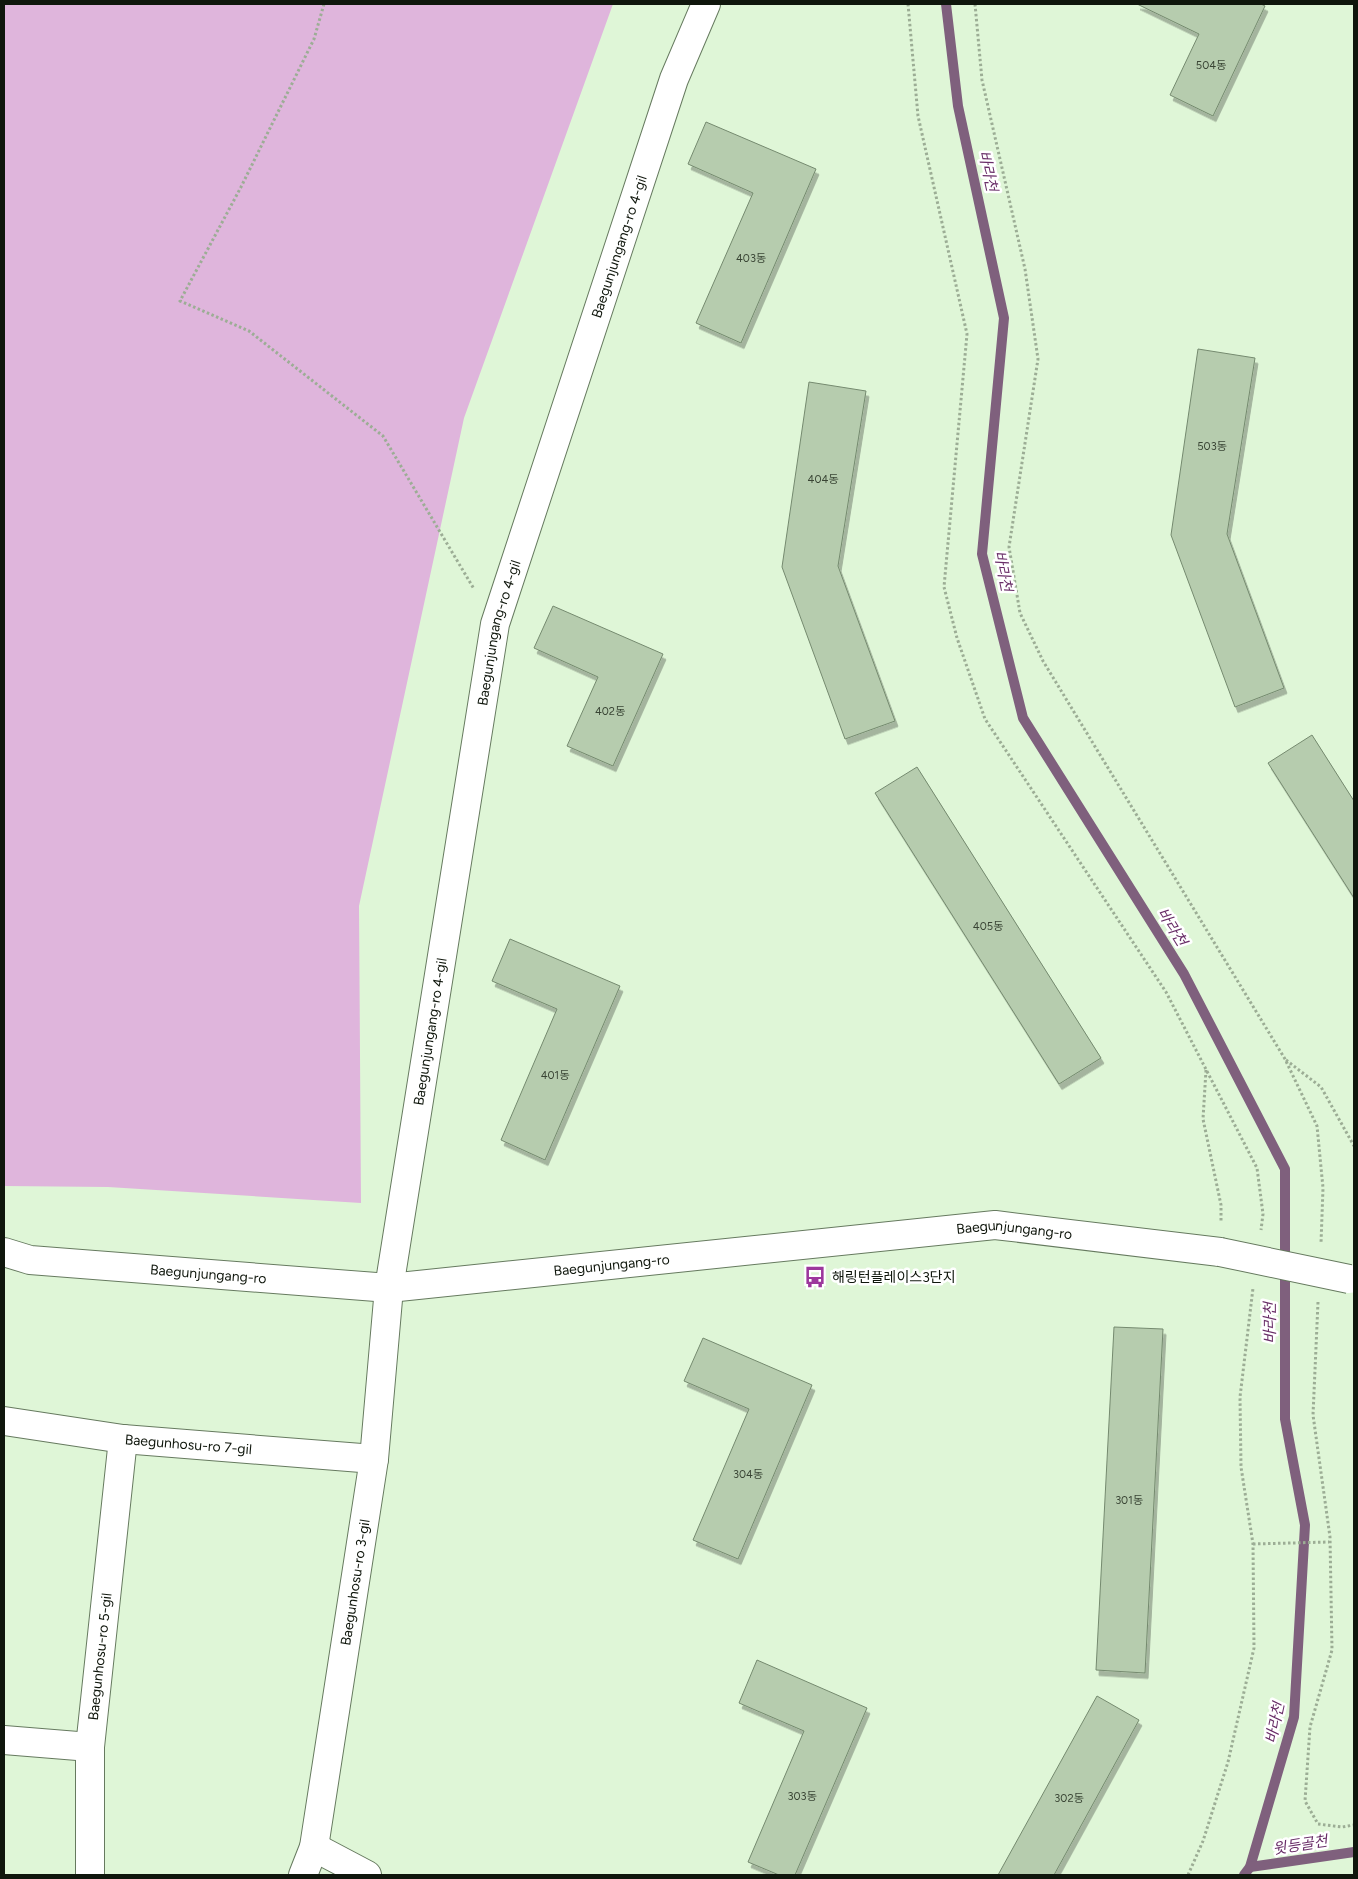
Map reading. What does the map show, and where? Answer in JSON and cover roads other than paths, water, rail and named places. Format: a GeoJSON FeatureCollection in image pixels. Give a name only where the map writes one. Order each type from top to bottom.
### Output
{"type":"FeatureCollection","features":[{"type":"Feature","properties":{"kind":"street","name":"Baegunjungang-ro 4-gil"},"geometry":{"type":"LineString","coordinates":[[390,1288],[495,624],[674,80],[706,4]]}},
{"type":"Feature","properties":{"kind":"street","name":"Baegunjungang-ro"},"geometry":{"type":"LineString","coordinates":[[4,1252],[30,1260],[390,1288],[995,1225],[1220,1252],[1352,1281]]}},
{"type":"Feature","properties":{"kind":"street","name":"Baegunhosu-ro 3-gil"},"geometry":{"type":"LineString","coordinates":[[302,1875],[314,1847],[374,1459],[390,1288]]}},
{"type":"Feature","properties":{"kind":"street","name":"Baegunhosu-ro 7-gil"},"geometry":{"type":"LineString","coordinates":[[4,1421],[123,1439],[374,1459]]}},
{"type":"Feature","properties":{"kind":"street","name":"Baegunhosu-ro 5-gil"},"geometry":{"type":"LineString","coordinates":[[90,1875],[90,1747],[123,1439]]}},
{"type":"Feature","properties":{"kind":"street"},"geometry":{"type":"LineString","coordinates":[[4,1740],[90,1747]]}},
{"type":"Feature","properties":{"kind":"street"},"geometry":{"type":"LineString","coordinates":[[314,1847],[367,1875]]}},
{"type":"Feature","properties":{"kind":"waterway","name":"바라천"},"geometry":{"type":"LineString","coordinates":[[946,4],[958,106],[1004,318],[982,554],[1023,718],[1184,974],[1285,1169],[1285,1419],[1305,1525],[1294,1717],[1250,1867],[1244,1875]]}},
{"type":"Feature","properties":{"kind":"waterway","name":"윗등골천"},"geometry":{"type":"LineString","coordinates":[[1250,1867],[1354,1852]]}},
{"type":"Feature","properties":{"kind":"place","name":"해링턴플레이스3단지"},"geometry":{"type":"Point","coordinates":[815,1277]}}]}
